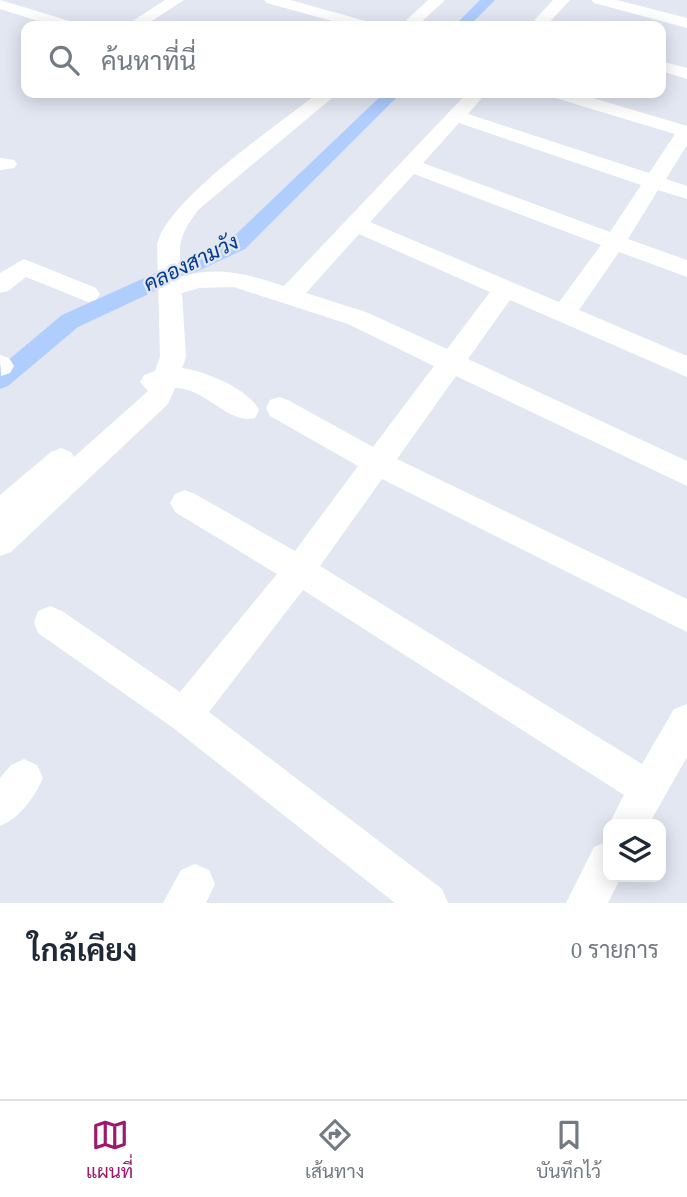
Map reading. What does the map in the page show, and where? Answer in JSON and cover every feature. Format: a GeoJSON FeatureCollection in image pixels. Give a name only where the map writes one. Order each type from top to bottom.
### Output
{"type":"FeatureCollection","features":[{"type":"Feature","properties":{"kind":"street"},"geometry":{"type":"LineString","coordinates":[[0,23],[37,0]]}},
{"type":"Feature","properties":{"kind":"street"},"geometry":{"type":"LineString","coordinates":[[141,21],[176,0]]}},
{"type":"Feature","properties":{"kind":"street"},"geometry":{"type":"LineString","coordinates":[[272,0],[349,21]]}},
{"type":"Feature","properties":{"kind":"street"},"geometry":{"type":"LineString","coordinates":[[331,16],[351,0]]}},
{"type":"Feature","properties":{"kind":"street"},"geometry":{"type":"LineString","coordinates":[[414,21],[437,0]]}},
{"type":"Feature","properties":{"kind":"street"},"geometry":{"type":"LineString","coordinates":[[542,21],[562,0]]}},
{"type":"Feature","properties":{"kind":"street"},"geometry":{"type":"LineString","coordinates":[[599,0],[687,23]]}},
{"type":"Feature","properties":{"kind":"street"},"geometry":{"type":"LineString","coordinates":[[0,4],[56,21]]}},
{"type":"Feature","properties":{"kind":"street"},"geometry":{"type":"LineString","coordinates":[[666,68],[687,74]]}},
{"type":"Feature","properties":{"kind":"street"},"geometry":{"type":"LineString","coordinates":[[171,232],[163,225],[163,219],[172,206],[304,98]]}},
{"type":"Feature","properties":{"kind":"street"},"geometry":{"type":"LineString","coordinates":[[0,542],[159,397],[173,357],[172,286],[167,258],[171,232],[191,205],[323,98]]}},
{"type":"Feature","properties":{"kind":"street"},"geometry":{"type":"LineString","coordinates":[[290,295],[472,98]]}},
{"type":"Feature","properties":{"kind":"street"},"geometry":{"type":"LineString","coordinates":[[563,315],[686,132],[574,98]]}},
{"type":"Feature","properties":{"kind":"street"},"geometry":{"type":"LineString","coordinates":[[456,116],[687,193]]}},
{"type":"Feature","properties":{"kind":"street"},"geometry":{"type":"LineString","coordinates":[[409,165],[687,269]]}},
{"type":"Feature","properties":{"kind":"street"},"geometry":{"type":"LineString","coordinates":[[355,224],[687,367]]}},
{"type":"Feature","properties":{"kind":"street"},"geometry":{"type":"LineString","coordinates":[[0,258],[88,294]]}},
{"type":"Feature","properties":{"kind":"street"},"geometry":{"type":"LineString","coordinates":[[0,285],[24,267]]}},
{"type":"Feature","properties":{"kind":"street"},"geometry":{"type":"LineString","coordinates":[[172,286],[199,280],[229,278],[357,318],[451,365],[687,474]]}},
{"type":"Feature","properties":{"kind":"street"},"geometry":{"type":"LineString","coordinates":[[184,715],[299,570],[505,289]]}},
{"type":"Feature","properties":{"kind":"street"},"geometry":{"type":"LineString","coordinates":[[0,513],[146,385],[168,377],[188,377],[246,410]]}},
{"type":"Feature","properties":{"kind":"street"},"geometry":{"type":"LineString","coordinates":[[279,408],[376,462],[687,616]]}},
{"type":"Feature","properties":{"kind":"street"},"geometry":{"type":"LineString","coordinates":[[186,503],[299,570],[647,788]]}},
{"type":"Feature","properties":{"kind":"street"},"geometry":{"type":"LineString","coordinates":[[50,622],[184,715],[428,903]]}},
{"type":"Feature","properties":{"kind":"street"},"geometry":{"type":"LineString","coordinates":[[631,819],[687,722]]}},
{"type":"Feature","properties":{"kind":"street"},"geometry":{"type":"LineString","coordinates":[[0,807],[24,778]]}},
{"type":"Feature","properties":{"kind":"street"},"geometry":{"type":"LineString","coordinates":[[586,903],[603,871]]}},
{"type":"Feature","properties":{"kind":"waterway","name":"คลองสามวัง"},"geometry":{"type":"LineString","coordinates":[[466,21],[488,0]]}},
{"type":"Feature","properties":{"kind":"waterway","name":"คลองสามวัง"},"geometry":{"type":"LineString","coordinates":[[0,380],[70,321],[238,244],[388,98]]}}]}
